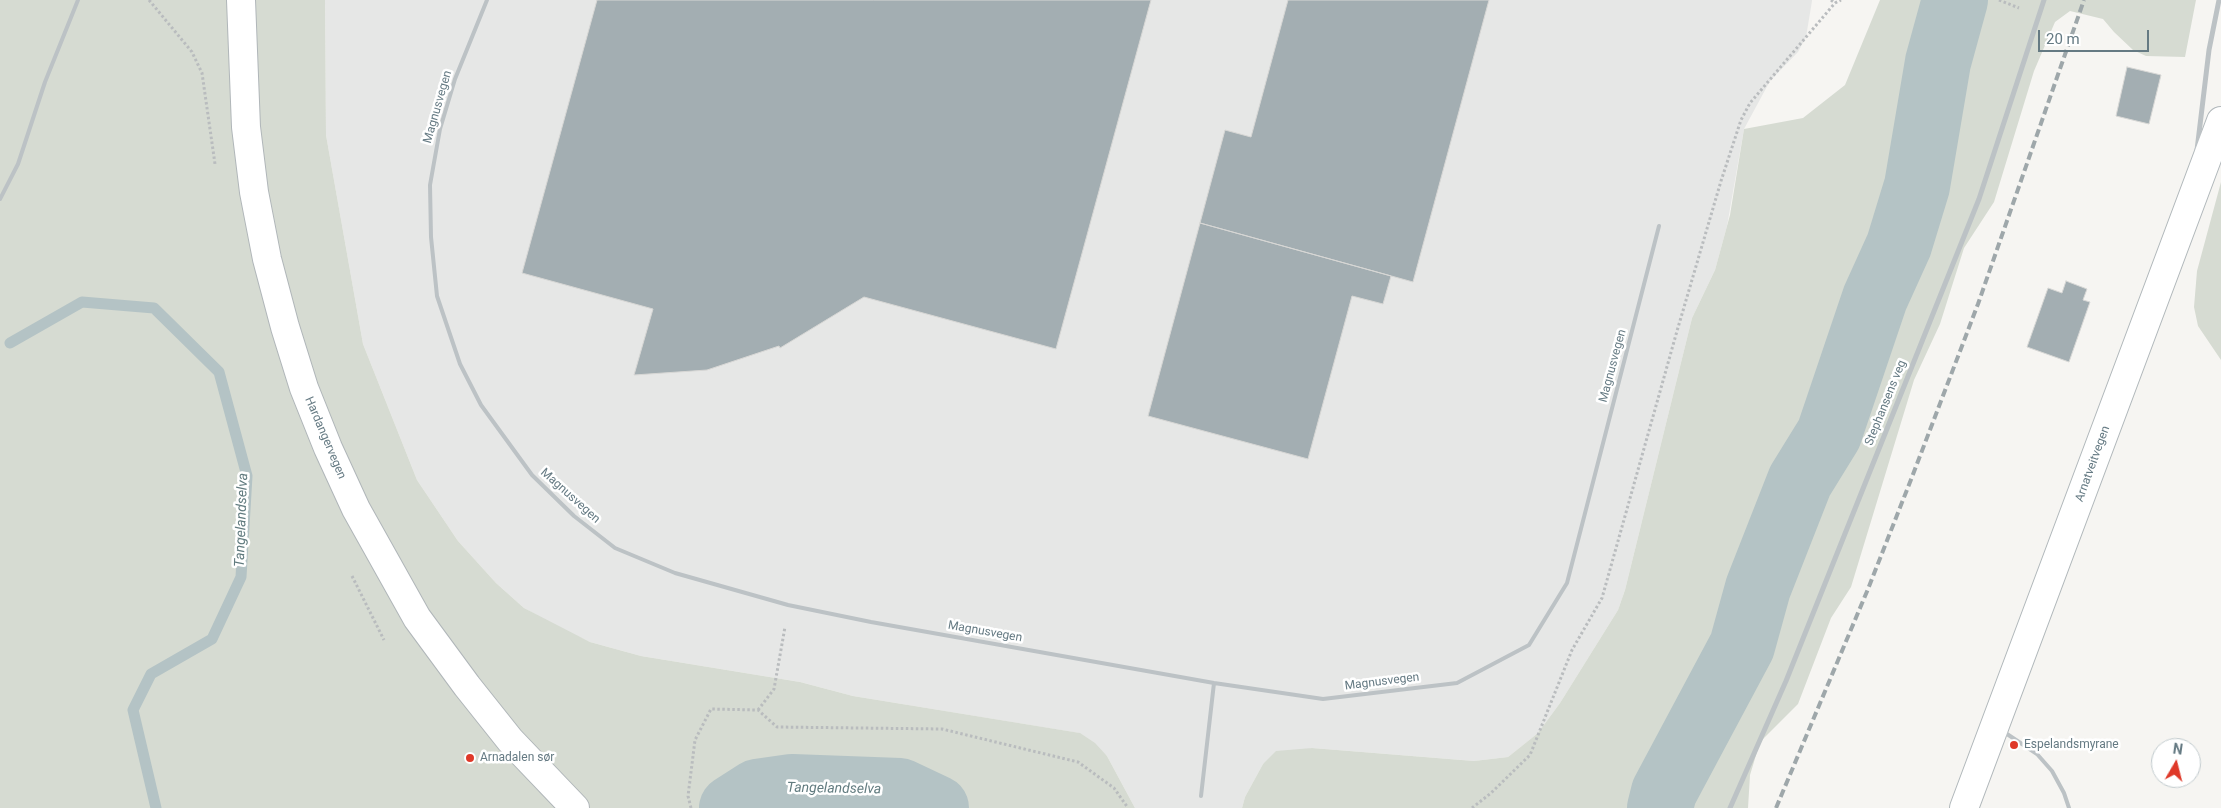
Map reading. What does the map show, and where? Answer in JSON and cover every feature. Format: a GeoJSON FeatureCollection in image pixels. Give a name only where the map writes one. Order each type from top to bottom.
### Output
{"type":"FeatureCollection","features":[{"type":"Feature","properties":{"kind":"main road","name":"Hardangervegen"},"geometry":{"type":"LineString","coordinates":[[240,0],[246,126],[260,221],[285,326],[304,388],[328,448],[356,509],[417,618],[510,740],[575,808]]}},
{"type":"Feature","properties":{"kind":"main road","name":"Arnatveitvegen"},"geometry":{"type":"LineString","coordinates":[[1964,808],[2221,121]]}},
{"type":"Feature","properties":{"kind":"street","name":"Stephansens veg"},"geometry":{"type":"LineString","coordinates":[[1730,808],[1786,681],[1979,199],[2044,0]]}},
{"type":"Feature","properties":{"kind":"street"},"geometry":{"type":"LineString","coordinates":[[2196,153],[2219,0]]}},
{"type":"Feature","properties":{"kind":"street"},"geometry":{"type":"LineString","coordinates":[[2190,200],[2194,172]]}},
{"type":"Feature","properties":{"kind":"lane"},"geometry":{"type":"LineString","coordinates":[[0,199],[18,164],[45,82],[78,0]]}},
{"type":"Feature","properties":{"kind":"lane","name":"Magnusvegen"},"geometry":{"type":"LineString","coordinates":[[486,0],[455,79],[440,129],[430,185],[431,237],[437,296],[460,364],[481,405],[532,475],[574,516],[616,548],[675,573],[788,605],[870,622],[1214,683],[1323,699],[1457,683],[1529,645],[1567,583],[1659,226]]}},
{"type":"Feature","properties":{"kind":"lane"},"geometry":{"type":"LineString","coordinates":[[1201,796],[1214,683]]}},
{"type":"Feature","properties":{"kind":"lane"},"geometry":{"type":"LineString","coordinates":[[1995,726],[2037,754],[2052,771],[2064,793],[2069,808]]}},
{"type":"Feature","properties":{"kind":"path"},"geometry":{"type":"LineString","coordinates":[[1831,0],[1835,3]]}},
{"type":"Feature","properties":{"kind":"path"},"geometry":{"type":"LineString","coordinates":[[1472,808],[1491,793],[1530,755],[1572,650],[1602,598],[1677,331],[1721,181],[1742,120],[1750,103],[1835,3],[1842,0]]}},
{"type":"Feature","properties":{"kind":"path"},"geometry":{"type":"LineString","coordinates":[[758,710],[774,689],[788,605]]}},
{"type":"Feature","properties":{"kind":"path"},"geometry":{"type":"LineString","coordinates":[[691,808],[688,796],[696,740],[711,709],[758,710],[777,727],[942,729],[1078,762],[1114,788],[1128,808]]}},
{"type":"Feature","properties":{"kind":"shaded area"},"geometry":{"type":"Polygon","coordinates":[[[0,0],[325,0],[326,135],[363,344],[417,480],[458,541],[496,583],[524,608],[590,642],[641,656],[800,682],[853,696],[1080,733],[1095,743],[1107,756],[1135,808],[0,808],[0,0]]]}},
{"type":"Feature","properties":{"kind":"shaded area"},"geometry":{"type":"Polygon","coordinates":[[[325,0],[1812,1],[1806,37],[1798,52],[1770,81],[1744,129],[1727,226],[1715,270],[1692,318],[1625,590],[1618,610],[1560,703],[1538,733],[1508,757],[1474,761],[1312,748],[1263,764],[1245,797],[1242,808],[1135,808],[1107,756],[1079,733],[853,696],[800,682],[641,656],[590,642],[558,627],[524,608],[496,583],[458,541],[417,480],[363,344],[326,135],[325,0]]]}},
{"type":"Feature","properties":{"kind":"shaded area"},"geometry":{"type":"Polygon","coordinates":[[[1880,0],[2196,0],[2185,57],[2146,56],[2133,50],[2103,19],[2070,11],[2055,22],[2034,71],[1994,202],[1964,248],[1940,324],[1914,380],[1851,587],[1831,618],[1798,704],[1760,742],[1750,775],[1748,808],[1242,808],[1245,797],[1263,764],[1276,751],[1312,748],[1474,761],[1508,757],[1538,733],[1560,703],[1618,610],[1625,590],[1692,318],[1715,270],[1730,215],[1744,129],[1803,118],[1845,85],[1880,0]]]}},
{"type":"Feature","properties":{"kind":"shaded area"},"geometry":{"type":"Polygon","coordinates":[[[2221,182],[2221,360],[2198,326],[2194,307],[2197,271],[2221,182]]]}},
{"type":"Feature","properties":{"kind":"building"},"geometry":{"type":"Polygon","coordinates":[[[597,0],[1151,0],[1056,349],[864,297],[780,348],[779,346],[707,370],[634,375],[653,309],[522,273],[597,0]]]}},
{"type":"Feature","properties":{"kind":"building"},"geometry":{"type":"Polygon","coordinates":[[[1288,0],[1489,0],[1413,282],[1200,223],[1225,130],[1251,137],[1288,0]]]}},
{"type":"Feature","properties":{"kind":"building"},"geometry":{"type":"Polygon","coordinates":[[[2127,67],[2161,75],[2149,124],[2116,116],[2127,67]]]}},
{"type":"Feature","properties":{"kind":"building"},"geometry":{"type":"Polygon","coordinates":[[[1200,223],[1391,276],[1383,304],[1352,296],[1308,459],[1148,416],[1200,223]]]}},
{"type":"Feature","properties":{"kind":"building"},"geometry":{"type":"Polygon","coordinates":[[[2066,281],[2087,289],[2083,300],[2090,302],[2069,362],[2027,347],[2048,288],[2062,293],[2066,281]]]}},
{"type":"Feature","properties":{"kind":"waterway"},"geometry":{"type":"LineString","coordinates":[[1660,808],[1664,792],[1742,646],[1758,588],[1800,481],[1829,434],[1875,298],[1899,245],[1917,186],[1938,62],[1955,0]]}},
{"type":"Feature","properties":{"kind":"waterway","name":"Tangelandselva"},"geometry":{"type":"LineString","coordinates":[[10,343],[82,302],[154,308],[219,372],[247,476],[241,577],[212,639],[151,674],[133,710],[156,808]]}},
{"type":"Feature","properties":{"kind":"waterway","name":"Tangelandselva"},"geometry":{"type":"LineString","coordinates":[[732,808],[757,792],[792,787],[900,791],[936,808]]}},
{"type":"Feature","properties":{"kind":"railway"},"geometry":{"type":"LineString","coordinates":[[1776,808],[1868,589],[1978,304],[2084,0]]}},
{"type":"Feature","properties":{"kind":"place","name":"Espelandsmyrane"},"geometry":{"type":"Point","coordinates":[2014,745]}},
{"type":"Feature","properties":{"kind":"place","name":"Arnadalen sør"},"geometry":{"type":"Point","coordinates":[470,758]}}]}
